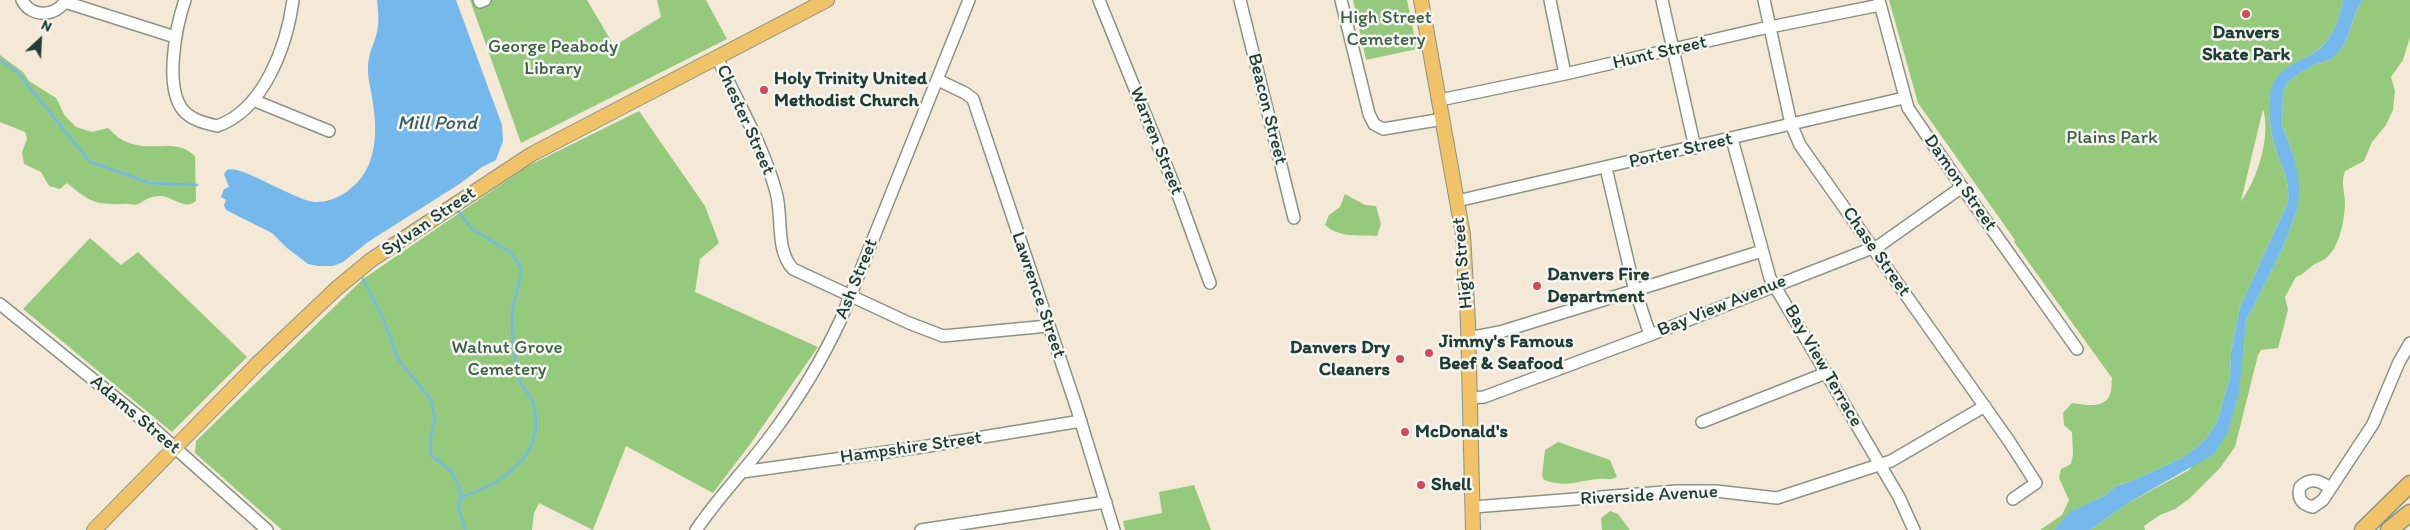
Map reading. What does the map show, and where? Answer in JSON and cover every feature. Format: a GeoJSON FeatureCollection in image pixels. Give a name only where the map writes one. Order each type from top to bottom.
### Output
{"type":"FeatureCollection","features":[{"type":"Feature","properties":{"kind":"highway"},"geometry":{"type":"LineString","coordinates":[[2362,530],[2410,484]]}},
{"type":"Feature","properties":{"kind":"highway"},"geometry":{"type":"LineString","coordinates":[[2369,530],[2410,497]]}},
{"type":"Feature","properties":{"kind":"highway"},"geometry":{"type":"LineString","coordinates":[[2389,530],[2410,513]]}},
{"type":"Feature","properties":{"kind":"highway"},"geometry":{"type":"LineString","coordinates":[[2402,530],[2410,524]]}},
{"type":"Feature","properties":{"kind":"main road","name":"Sylvan Street"},"geometry":{"type":"LineString","coordinates":[[94,530],[258,363],[336,289],[391,246],[532,154],[827,0]]}},
{"type":"Feature","properties":{"kind":"main road","name":"High Street"},"geometry":{"type":"LineString","coordinates":[[1421,0],[1463,235],[1468,338],[1473,530]]}},
{"type":"Feature","properties":{"kind":"street"},"geometry":{"type":"LineString","coordinates":[[22,0],[28,9],[42,14],[55,11],[65,1],[175,37]]}},
{"type":"Feature","properties":{"kind":"street"},"geometry":{"type":"LineString","coordinates":[[185,0],[175,37],[174,81],[176,98],[182,110],[190,116],[203,123],[217,126],[226,123],[253,100],[275,62],[284,38],[293,0]]}},
{"type":"Feature","properties":{"kind":"street","name":"Ash Street"},"geometry":{"type":"LineString","coordinates":[[696,530],[715,502],[772,435],[810,378],[831,340],[969,0]]}},
{"type":"Feature","properties":{"kind":"street","name":"Warren Street"},"geometry":{"type":"LineString","coordinates":[[1099,0],[1180,200],[1210,283]]}},
{"type":"Feature","properties":{"kind":"street","name":"Beacon Street"},"geometry":{"type":"LineString","coordinates":[[1240,0],[1294,218]]}},
{"type":"Feature","properties":{"kind":"street"},"geometry":{"type":"LineString","coordinates":[[1341,0],[1369,114],[1374,124],[1383,129],[1443,119]]}},
{"type":"Feature","properties":{"kind":"street"},"geometry":{"type":"LineString","coordinates":[[1550,0],[1566,74]]}},
{"type":"Feature","properties":{"kind":"street"},"geometry":{"type":"LineString","coordinates":[[1662,0],[1695,148]]}},
{"type":"Feature","properties":{"kind":"street","name":"Chase Street"},"geometry":{"type":"LineString","coordinates":[[1764,0],[1791,124],[1800,145],[1985,406],[2036,483],[2013,499]]}},
{"type":"Feature","properties":{"kind":"street","name":"Hunt Street"},"geometry":{"type":"LineString","coordinates":[[1440,100],[1566,74],[1879,2]]}},
{"type":"Feature","properties":{"kind":"street","name":"Damon Street"},"geometry":{"type":"LineString","coordinates":[[1879,2],[1904,98],[1915,118],[1962,188],[2077,349]]}},
{"type":"Feature","properties":{"kind":"street","name":"Chester Street"},"geometry":{"type":"LineString","coordinates":[[717,57],[768,165],[780,213],[782,248],[786,262],[801,274],[943,336],[1048,326]]}},
{"type":"Feature","properties":{"kind":"street","name":"Lawrence Street"},"geometry":{"type":"LineString","coordinates":[[938,80],[965,93],[973,100],[1081,422],[1114,530]]}},
{"type":"Feature","properties":{"kind":"street","name":"Porter Street"},"geometry":{"type":"LineString","coordinates":[[1457,201],[1695,148],[1904,98]]}},
{"type":"Feature","properties":{"kind":"street"},"geometry":{"type":"LineString","coordinates":[[253,100],[329,131]]}},
{"type":"Feature","properties":{"kind":"street","name":"Bay View Terrace"},"geometry":{"type":"LineString","coordinates":[[1732,139],[1767,271],[1880,464],[1914,530]]}},
{"type":"Feature","properties":{"kind":"street"},"geometry":{"type":"LineString","coordinates":[[1606,168],[1635,290],[1650,335]]}},
{"type":"Feature","properties":{"kind":"street","name":"Bay View Avenue"},"geometry":{"type":"LineString","coordinates":[[1470,398],[1484,397],[1650,335],[1872,248],[1888,241],[1962,188]]}},
{"type":"Feature","properties":{"kind":"street"},"geometry":{"type":"LineString","coordinates":[[1468,338],[1500,332],[1762,251]]}},
{"type":"Feature","properties":{"kind":"street","name":"Adams Street"},"geometry":{"type":"LineString","coordinates":[[0,304],[175,448],[267,530]]}},
{"type":"Feature","properties":{"kind":"street"},"geometry":{"type":"LineString","coordinates":[[2330,488],[2373,424],[2399,362],[2410,343]]}},
{"type":"Feature","properties":{"kind":"street"},"geometry":{"type":"LineString","coordinates":[[1702,422],[1826,373]]}},
{"type":"Feature","properties":{"kind":"street","name":"Riverside Avenue"},"geometry":{"type":"LineString","coordinates":[[1473,507],[1693,490],[1777,498],[1904,455],[1985,406]]}},
{"type":"Feature","properties":{"kind":"street","name":"Hampshire Street"},"geometry":{"type":"LineString","coordinates":[[742,472],[922,448],[1081,422]]}},
{"type":"Feature","properties":{"kind":"street"},"geometry":{"type":"LineString","coordinates":[[921,530],[1106,502]]}},
{"type":"Feature","properties":{"kind":"street"},"geometry":{"type":"LineString","coordinates":[[1009,518],[1011,530]]}},
{"type":"Feature","properties":{"kind":"green space","name":"George Peabody Library"},"geometry":{"type":"Polygon","coordinates":[[[470,0],[587,0],[614,46],[661,17],[657,0],[706,0],[727,39],[521,143],[470,0]]]}},
{"type":"Feature","properties":{"kind":"green space","name":"High Street Cemetery"},"geometry":{"type":"Polygon","coordinates":[[[1353,0],[1407,0],[1417,49],[1366,60],[1353,0]]]}},
{"type":"Feature","properties":{"kind":"green space","name":"Plains Park"},"geometry":{"type":"Polygon","coordinates":[[[1889,0],[2343,0],[2337,22],[2326,42],[2279,76],[2273,85],[2270,95],[2271,129],[2275,147],[2287,180],[2288,202],[2240,307],[2231,352],[2230,377],[2217,422],[2204,441],[2184,457],[2132,481],[2116,486],[2106,495],[2081,507],[2054,530],[2040,530],[2062,515],[2069,500],[2059,478],[2061,469],[2071,464],[2073,454],[2072,432],[2064,425],[2063,413],[2072,403],[2083,405],[2101,404],[2109,397],[2112,378],[2014,242],[2015,240],[1918,103],[1889,0]],[[2263,109],[2241,201],[2258,169],[2264,144],[2265,120],[2263,109]]]}},
{"type":"Feature","properties":{"kind":"green space"},"geometry":{"type":"Polygon","coordinates":[[[2363,0],[2410,0],[2410,37],[2403,60],[2391,77],[2395,91],[2393,110],[2386,125],[2372,142],[2364,161],[2345,171],[2343,182],[2344,216],[2341,232],[2334,248],[2325,259],[2296,277],[2285,297],[2288,310],[2278,348],[2261,350],[2258,355],[2235,447],[2220,468],[2189,499],[2144,526],[2145,530],[2090,530],[2128,503],[2189,470],[2236,405],[2246,321],[2281,252],[2298,208],[2295,160],[2282,125],[2283,93],[2287,83],[2298,74],[2314,65],[2332,59],[2345,44],[2357,9],[2363,0]]]}},
{"type":"Feature","properties":{"kind":"green space"},"geometry":{"type":"Polygon","coordinates":[[[0,55],[23,72],[29,81],[56,98],[65,116],[76,127],[92,132],[108,128],[119,138],[137,145],[172,146],[187,150],[195,156],[196,201],[192,204],[183,204],[160,196],[151,197],[136,205],[105,204],[92,201],[67,183],[60,189],[49,186],[41,172],[24,164],[22,152],[27,139],[25,132],[0,122],[0,55]]]}},
{"type":"Feature","properties":{"kind":"green space","name":"Walnut Grove Cemetery"},"geometry":{"type":"Polygon","coordinates":[[[639,111],[705,206],[719,243],[700,259],[695,292],[818,347],[751,443],[713,493],[626,446],[593,530],[539,503],[534,513],[532,530],[282,530],[195,453],[196,441],[363,279],[528,166],[639,111]]]}},
{"type":"Feature","properties":{"kind":"green space"},"geometry":{"type":"Polygon","coordinates":[[[1345,194],[1365,205],[1376,206],[1381,224],[1377,236],[1343,234],[1325,225],[1329,215],[1340,207],[1345,194]]]}},
{"type":"Feature","properties":{"kind":"green space"},"geometry":{"type":"Polygon","coordinates":[[[90,238],[121,265],[138,252],[247,357],[172,432],[23,309],[90,238]]]}},
{"type":"Feature","properties":{"kind":"green space"},"geometry":{"type":"Polygon","coordinates":[[[1558,442],[1610,460],[1617,477],[1566,484],[1544,480],[1542,476],[1545,450],[1558,442]]]}},
{"type":"Feature","properties":{"kind":"green space"},"geometry":{"type":"Polygon","coordinates":[[[1194,485],[1211,530],[1125,530],[1123,521],[1162,513],[1159,492],[1194,485]]]}},
{"type":"Feature","properties":{"kind":"green space"},"geometry":{"type":"Polygon","coordinates":[[[1610,511],[1618,514],[1630,530],[1602,530],[1601,518],[1610,511]]]}},
{"type":"Feature","properties":{"kind":"water","name":"Mill Pond"},"geometry":{"type":"Polygon","coordinates":[[[377,0],[456,0],[502,125],[503,141],[496,160],[482,167],[461,183],[368,242],[343,262],[333,266],[308,264],[287,248],[272,233],[226,210],[224,205],[226,200],[221,197],[224,189],[229,187],[224,174],[227,170],[243,172],[305,200],[314,202],[323,202],[337,197],[358,182],[370,162],[375,140],[375,116],[368,70],[369,57],[378,26],[377,0]]]}},
{"type":"Feature","properties":{"kind":"water"},"geometry":{"type":"Polygon","coordinates":[[[2343,0],[2363,0],[2357,9],[2345,44],[2332,59],[2314,65],[2298,74],[2287,83],[2283,93],[2282,125],[2295,160],[2299,184],[2298,208],[2281,252],[2246,321],[2239,393],[2228,432],[2214,454],[2128,503],[2090,530],[2054,530],[2070,512],[2106,495],[2116,486],[2132,481],[2184,457],[2204,441],[2217,422],[2230,377],[2231,352],[2240,307],[2288,202],[2287,180],[2275,147],[2270,121],[2269,101],[2273,84],[2278,75],[2285,69],[2319,49],[2326,42],[2335,27],[2343,0]]]}},
{"type":"Feature","properties":{"kind":"waterway"},"geometry":{"type":"LineString","coordinates":[[0,60],[17,72],[90,162],[150,183],[197,185]]}},
{"type":"Feature","properties":{"kind":"waterway"},"geometry":{"type":"LineString","coordinates":[[459,212],[472,229],[510,252],[521,267],[512,315],[514,350],[519,380],[532,399],[536,421],[534,438],[528,452],[518,464],[492,484],[461,497]]}},
{"type":"Feature","properties":{"kind":"waterway"},"geometry":{"type":"LineString","coordinates":[[363,279],[383,318],[398,359],[431,400],[435,418],[430,440],[431,455],[451,471],[459,486],[461,497],[458,506],[465,530]]}},
{"type":"Feature","properties":{"kind":"place","name":"Danvers Skate Park"},"geometry":{"type":"Point","coordinates":[2246,14]}},
{"type":"Feature","properties":{"kind":"place","name":"Holy Trinity United Methodist Church"},"geometry":{"type":"Point","coordinates":[764,90]}},
{"type":"Feature","properties":{"kind":"place","name":"Danvers Fire Department"},"geometry":{"type":"Point","coordinates":[1537,286]}},
{"type":"Feature","properties":{"kind":"place","name":"Jimmy's Famous Beef & Seafood"},"geometry":{"type":"Point","coordinates":[1429,353]}},
{"type":"Feature","properties":{"kind":"place","name":"Danvers Dry Cleaners"},"geometry":{"type":"Point","coordinates":[1400,359]}},
{"type":"Feature","properties":{"kind":"place","name":"McDonald's"},"geometry":{"type":"Point","coordinates":[1405,432]}},
{"type":"Feature","properties":{"kind":"place","name":"Shell"},"geometry":{"type":"Point","coordinates":[1421,485]}}]}
